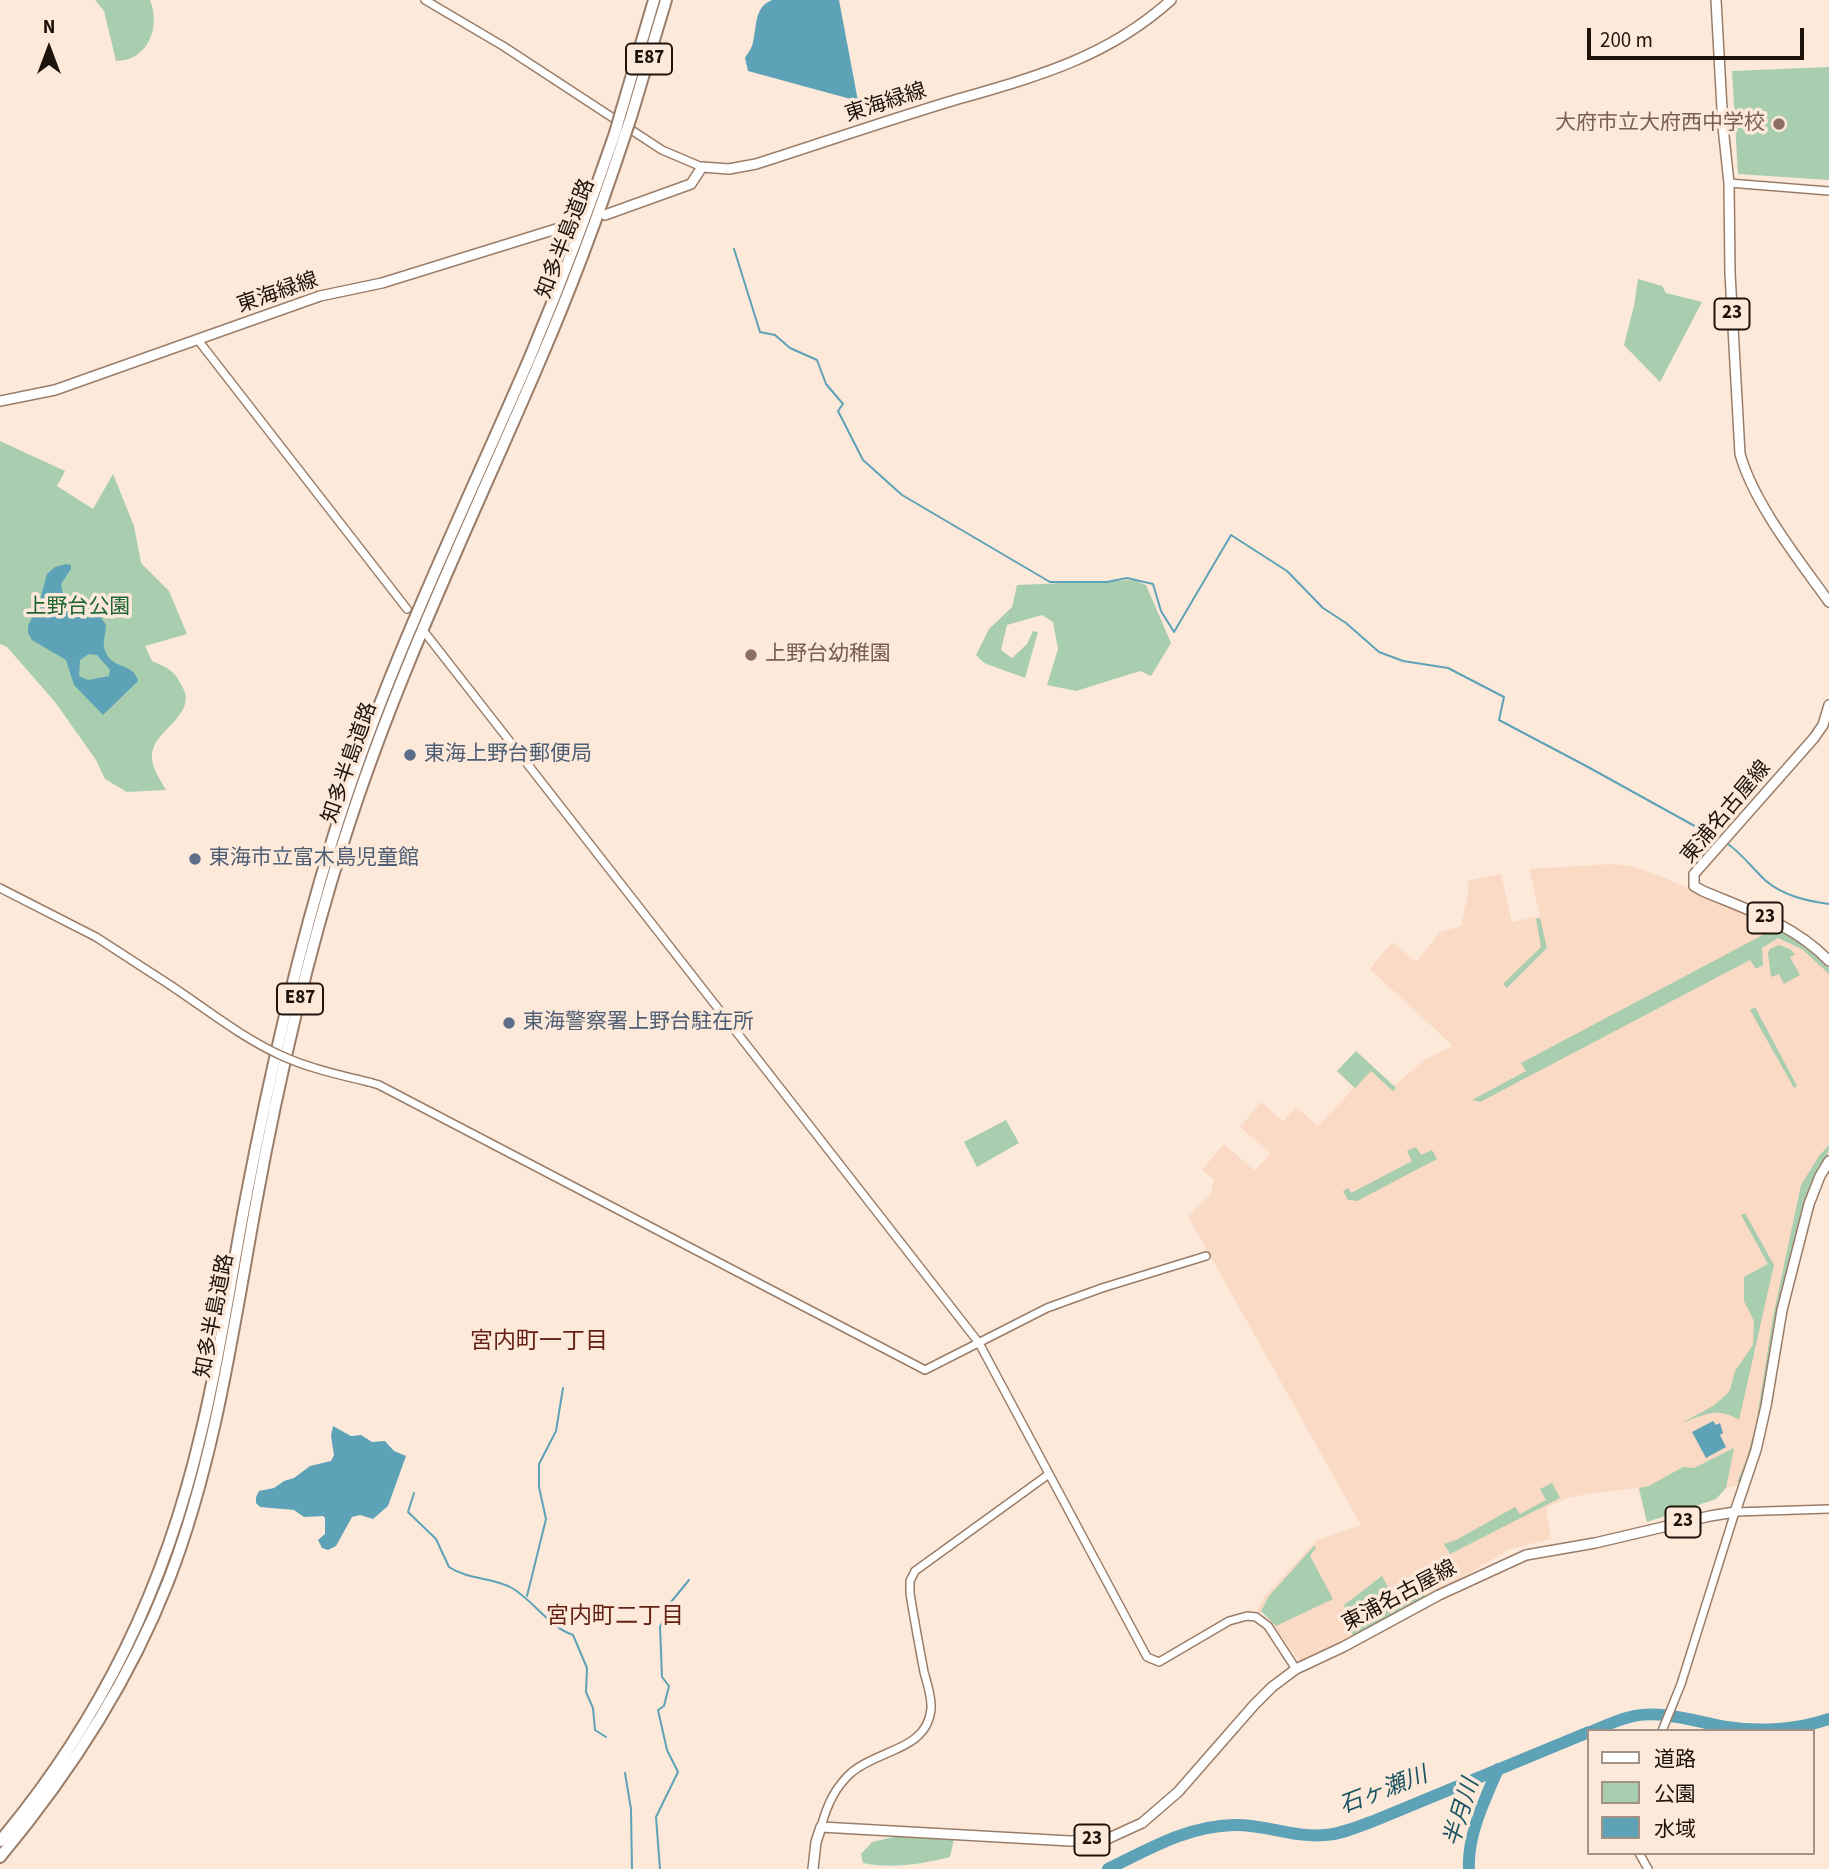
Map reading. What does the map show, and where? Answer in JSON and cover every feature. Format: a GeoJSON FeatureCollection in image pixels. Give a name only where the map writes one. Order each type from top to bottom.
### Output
{"type":"FeatureCollection","features":[{"type":"Feature","properties":{"kind":"highway","name":"知多半島道路"},"geometry":{"type":"LineString","coordinates":[[0,1857],[59,1783],[107,1709],[151,1623],[181,1546],[214,1425],[287,1050],[343,844],[376,745],[415,643],[571,286],[620,136],[654,0]]}},
{"type":"Feature","properties":{"kind":"highway","name":"知多半島道路"},"geometry":{"type":"LineString","coordinates":[[626,115],[666,0]]}},
{"type":"Feature","properties":{"kind":"highway","name":"知多半島道路"},"geometry":{"type":"LineString","coordinates":[[0,1841],[50,1777],[98,1704],[136,1630],[158,1577],[178,1519],[202,1433],[270,1074],[332,841],[366,741],[405,640],[561,282],[620,136]]}},
{"type":"Feature","properties":{"kind":"main road","name":"東海緑線"},"geometry":{"type":"LineString","coordinates":[[702,167],[729,169],[756,164],[1049,73],[1103,48],[1154,16],[1171,0]]}},
{"type":"Feature","properties":{"kind":"main road","name":"23"},"geometry":{"type":"LineString","coordinates":[[1716,0],[1729,183],[1730,273],[1740,454],[1761,501],[1829,602]]}},
{"type":"Feature","properties":{"kind":"main road"},"geometry":{"type":"LineString","coordinates":[[605,215],[691,184],[702,167]]}},
{"type":"Feature","properties":{"kind":"main road","name":"東海緑線"},"geometry":{"type":"LineString","coordinates":[[0,401],[55,390],[320,296],[382,283],[569,225]]}},
{"type":"Feature","properties":{"kind":"main road","name":"東浦名古屋線"},"geometry":{"type":"LineString","coordinates":[[1829,705],[1815,738],[1694,874],[1694,886],[1795,932],[1829,961]]}},
{"type":"Feature","properties":{"kind":"main road"},"geometry":{"type":"LineString","coordinates":[[1734,1513],[1756,1450],[1779,1322],[1809,1204],[1829,1161]]}},
{"type":"Feature","properties":{"kind":"main road","name":"東浦名古屋線"},"geometry":{"type":"LineString","coordinates":[[821,1827],[1070,1841],[1107,1839],[1142,1823],[1163,1805],[1193,1776],[1254,1705],[1296,1670],[1439,1595],[1526,1555],[1734,1513]]}},
{"type":"Feature","properties":{"kind":"main road"},"geometry":{"type":"LineString","coordinates":[[813,1869],[816,1842],[821,1827]]}},
{"type":"Feature","properties":{"kind":"street"},"geometry":{"type":"LineString","coordinates":[[425,0],[503,46],[662,150],[702,167]]}},
{"type":"Feature","properties":{"kind":"street"},"geometry":{"type":"LineString","coordinates":[[1729,183],[1829,191]]}},
{"type":"Feature","properties":{"kind":"street"},"geometry":{"type":"LineString","coordinates":[[198,340],[407,609]]}},
{"type":"Feature","properties":{"kind":"street"},"geometry":{"type":"LineString","coordinates":[[426,634],[979,1343],[1147,1657],[1159,1661],[1229,1621],[1247,1616],[1255,1617],[1268,1626],[1296,1670]]}},
{"type":"Feature","properties":{"kind":"street"},"geometry":{"type":"LineString","coordinates":[[0,888],[96,937],[257,1043],[282,1056],[323,1071],[379,1085],[925,1370],[1048,1308],[1113,1284],[1206,1256]]}},
{"type":"Feature","properties":{"kind":"street"},"geometry":{"type":"LineString","coordinates":[[821,1827],[827,1806],[845,1779],[870,1760],[916,1739],[928,1724],[931,1704],[909,1593],[910,1581],[915,1571],[1049,1474]]}},
{"type":"Feature","properties":{"kind":"street"},"geometry":{"type":"LineString","coordinates":[[1663,1729],[1734,1513],[1829,1509]]}},
{"type":"Feature","properties":{"kind":"shaded area"},"geometry":{"type":"Polygon","coordinates":[[[1613,864],[1631,866],[1660,876],[1795,935],[1829,967],[1829,1152],[1807,1194],[1752,1449],[1739,1485],[1726,1488],[1716,1499],[1647,1522],[1638,1488],[1567,1498],[1546,1508],[1551,1539],[1510,1549],[1448,1586],[1306,1662],[1300,1662],[1271,1622],[1264,1614],[1257,1612],[1264,1597],[1317,1540],[1361,1525],[1188,1216],[1211,1194],[1214,1180],[1202,1170],[1224,1144],[1255,1171],[1270,1153],[1240,1127],[1261,1102],[1283,1121],[1296,1107],[1318,1126],[1354,1088],[1337,1071],[1356,1051],[1394,1086],[1424,1060],[1453,1046],[1370,969],[1392,942],[1416,962],[1440,932],[1461,926],[1469,889],[1467,881],[1501,874],[1512,922],[1540,916],[1529,869],[1613,864]]]}},
{"type":"Feature","properties":{"kind":"green space"},"geometry":{"type":"Polygon","coordinates":[[[95,0],[150,0],[153,31],[144,49],[127,59],[116,61],[104,11],[95,0]]]}},
{"type":"Feature","properties":{"kind":"green space","name":"大府市立大府西中学校"},"geometry":{"type":"Polygon","coordinates":[[[1829,67],[1829,180],[1738,174],[1732,71],[1829,67]]]}},
{"type":"Feature","properties":{"kind":"green space"},"geometry":{"type":"Polygon","coordinates":[[[1638,279],[1662,286],[1666,293],[1702,302],[1660,382],[1624,345],[1638,279]]]}},
{"type":"Feature","properties":{"kind":"green space","name":"上野台公園"},"geometry":{"type":"Polygon","coordinates":[[[0,441],[65,471],[57,486],[93,509],[113,474],[134,526],[141,563],[169,591],[187,634],[145,646],[152,661],[174,674],[186,697],[181,713],[153,749],[153,765],[166,790],[127,792],[105,779],[96,760],[55,702],[7,647],[0,644],[0,441]]]}},
{"type":"Feature","properties":{"kind":"green space"},"geometry":{"type":"Polygon","coordinates":[[[1134,580],[1146,585],[1171,643],[1151,676],[1140,671],[1076,691],[1047,685],[1058,649],[1053,622],[1042,615],[1007,625],[1001,650],[1012,658],[1027,644],[1033,631],[1038,632],[1025,678],[984,663],[976,655],[989,629],[1012,607],[1017,585],[1134,580]]]}},
{"type":"Feature","properties":{"kind":"green space"},"geometry":{"type":"Polygon","coordinates":[[[1540,918],[1547,948],[1507,988],[1503,984],[1541,947],[1536,919],[1540,918]]]}},
{"type":"Feature","properties":{"kind":"green space"},"geometry":{"type":"Polygon","coordinates":[[[1776,928],[1811,950],[1829,968],[1829,974],[1802,949],[1778,938],[1762,948],[1763,965],[1756,969],[1750,960],[1480,1102],[1472,1100],[1526,1071],[1521,1063],[1776,928]]]}},
{"type":"Feature","properties":{"kind":"green space"},"geometry":{"type":"Polygon","coordinates":[[[1779,945],[1795,954],[1790,957],[1800,975],[1784,984],[1779,974],[1771,977],[1768,953],[1779,945]]]}},
{"type":"Feature","properties":{"kind":"green space"},"geometry":{"type":"Polygon","coordinates":[[[1755,1007],[1797,1086],[1794,1088],[1750,1010],[1755,1007]]]}},
{"type":"Feature","properties":{"kind":"green space"},"geometry":{"type":"Polygon","coordinates":[[[1356,1051],[1396,1088],[1393,1091],[1371,1071],[1355,1088],[1337,1071],[1356,1051]]]}},
{"type":"Feature","properties":{"kind":"green space"},"geometry":{"type":"Polygon","coordinates":[[[1006,1120],[1019,1143],[977,1167],[964,1142],[1006,1120]]]}},
{"type":"Feature","properties":{"kind":"green space"},"geometry":{"type":"Polygon","coordinates":[[[1829,1145],[1827,1158],[1808,1196],[1753,1449],[1741,1481],[1737,1482],[1756,1424],[1773,1317],[1801,1185],[1829,1145]]]}},
{"type":"Feature","properties":{"kind":"green space"},"geometry":{"type":"Polygon","coordinates":[[[1416,1147],[1421,1155],[1432,1150],[1437,1159],[1357,1201],[1348,1200],[1343,1191],[1348,1188],[1351,1193],[1412,1161],[1407,1151],[1416,1147]]]}},
{"type":"Feature","properties":{"kind":"green space"},"geometry":{"type":"Polygon","coordinates":[[[1745,1213],[1774,1265],[1739,1420],[1718,1413],[1682,1423],[1713,1406],[1726,1395],[1735,1371],[1753,1345],[1754,1321],[1744,1301],[1744,1277],[1768,1264],[1741,1215],[1745,1213]]]}},
{"type":"Feature","properties":{"kind":"green space"},"geometry":{"type":"Polygon","coordinates":[[[1734,1448],[1726,1488],[1716,1499],[1647,1522],[1639,1488],[1649,1486],[1683,1467],[1694,1468],[1734,1448]]]}},
{"type":"Feature","properties":{"kind":"green space"},"geometry":{"type":"Polygon","coordinates":[[[1552,1483],[1560,1498],[1450,1554],[1444,1544],[1515,1507],[1520,1514],[1546,1500],[1540,1489],[1552,1483]]]}},
{"type":"Feature","properties":{"kind":"green space"},"geometry":{"type":"Polygon","coordinates":[[[1314,1546],[1316,1548],[1310,1556],[1333,1599],[1276,1626],[1261,1611],[1269,1596],[1314,1546]]]}},
{"type":"Feature","properties":{"kind":"green space"},"geometry":{"type":"Polygon","coordinates":[[[1382,1576],[1392,1594],[1418,1581],[1427,1596],[1353,1636],[1344,1605],[1382,1576]]]}},
{"type":"Feature","properties":{"kind":"green space"},"geometry":{"type":"Polygon","coordinates":[[[932,1828],[945,1832],[954,1839],[950,1857],[906,1865],[863,1863],[861,1854],[872,1842],[932,1828]]]}},
{"type":"Feature","properties":{"kind":"water"},"geometry":{"type":"Polygon","coordinates":[[[772,0],[839,0],[858,101],[748,71],[745,58],[752,44],[759,12],[772,0]]]}},
{"type":"Feature","properties":{"kind":"water"},"geometry":{"type":"Polygon","coordinates":[[[71,565],[61,584],[63,594],[101,618],[106,625],[106,653],[113,662],[132,671],[138,681],[103,715],[74,685],[66,660],[32,640],[28,633],[28,626],[40,600],[47,574],[55,567],[71,565]],[[89,654],[80,660],[79,676],[88,680],[109,676],[110,670],[97,655],[89,654]]]}},
{"type":"Feature","properties":{"kind":"water"},"geometry":{"type":"Polygon","coordinates":[[[1713,1421],[1716,1425],[1720,1423],[1723,1433],[1720,1435],[1726,1447],[1706,1458],[1692,1432],[1713,1421]]]}},
{"type":"Feature","properties":{"kind":"water"},"geometry":{"type":"Polygon","coordinates":[[[333,1426],[351,1436],[361,1435],[372,1442],[385,1441],[394,1451],[406,1456],[388,1506],[373,1519],[360,1515],[352,1517],[336,1546],[328,1550],[322,1548],[318,1540],[325,1534],[323,1516],[304,1517],[294,1510],[260,1507],[256,1503],[256,1497],[259,1491],[274,1488],[310,1466],[331,1461],[334,1455],[331,1436],[333,1426]]]}},
{"type":"Feature","properties":{"kind":"waterway"},"geometry":{"type":"LineString","coordinates":[[734,249],[760,332],[775,335],[790,348],[817,360],[826,384],[843,404],[838,411],[863,460],[902,495],[1050,582],[1107,582],[1127,578],[1153,584],[1161,611],[1174,632],[1231,535],[1287,571],[1323,608],[1346,623],[1379,652],[1403,661],[1448,668],[1504,697],[1499,720],[1720,840]]}},
{"type":"Feature","properties":{"kind":"waterway"},"geometry":{"type":"LineString","coordinates":[[1725,842],[1773,886],[1796,897],[1829,904]]}},
{"type":"Feature","properties":{"kind":"waterway"},"geometry":{"type":"LineString","coordinates":[[527,1596],[546,1519],[539,1487],[539,1464],[556,1431],[563,1388]]}},
{"type":"Feature","properties":{"kind":"waterway"},"geometry":{"type":"LineString","coordinates":[[414,1493],[408,1512],[436,1539],[449,1567],[512,1588],[556,1626],[573,1635],[587,1668],[586,1692],[593,1708],[595,1730],[606,1737]]}},
{"type":"Feature","properties":{"kind":"waterway"},"geometry":{"type":"LineString","coordinates":[[660,1869],[656,1817],[678,1772],[667,1750],[658,1710],[664,1706],[669,1686],[662,1677],[660,1627],[671,1602],[689,1580]]}},
{"type":"Feature","properties":{"kind":"waterway","name":"石ヶ瀬川"},"geometry":{"type":"LineString","coordinates":[[1597,1729],[1634,1716],[1657,1714],[1752,1729]]}},
{"type":"Feature","properties":{"kind":"waterway","name":"石ヶ瀬川"},"geometry":{"type":"LineString","coordinates":[[1778,1729],[1829,1719]]}},
{"type":"Feature","properties":{"kind":"waterway","name":"石ヶ瀬川"},"geometry":{"type":"LineString","coordinates":[[1752,1729],[1778,1729]]}},
{"type":"Feature","properties":{"kind":"waterway","name":"石ヶ瀬川"},"geometry":{"type":"LineString","coordinates":[[1108,1869],[1184,1834],[1217,1826],[1245,1825],[1313,1835],[1344,1831],[1588,1732]]}},
{"type":"Feature","properties":{"kind":"waterway","name":"半月川"},"geometry":{"type":"LineString","coordinates":[[1469,1869],[1474,1831],[1498,1769]]}},
{"type":"Feature","properties":{"kind":"waterway"},"geometry":{"type":"LineString","coordinates":[[625,1773],[631,1809],[632,1869]]}},
{"type":"Feature","properties":{"kind":"place","name":"大府市立大府西中学校"},"geometry":{"type":"Point","coordinates":[1779,124]}},
{"type":"Feature","properties":{"kind":"place","name":"上野台幼稚園"},"geometry":{"type":"Point","coordinates":[751,655]}},
{"type":"Feature","properties":{"kind":"place","name":"東海上野台郵便局"},"geometry":{"type":"Point","coordinates":[410,755]}},
{"type":"Feature","properties":{"kind":"place","name":"東海市立富木島児童館"},"geometry":{"type":"Point","coordinates":[195,859]}},
{"type":"Feature","properties":{"kind":"place","name":"東海警察署上野台駐在所"},"geometry":{"type":"Point","coordinates":[509,1023]}},
{"type":"Feature","properties":{"kind":"district","name":"宮内町一丁目"},"geometry":{"type":"Point","coordinates":[539,1343]}},
{"type":"Feature","properties":{"kind":"district","name":"宮内町二丁目"},"geometry":{"type":"Point","coordinates":[615,1618]}}]}
